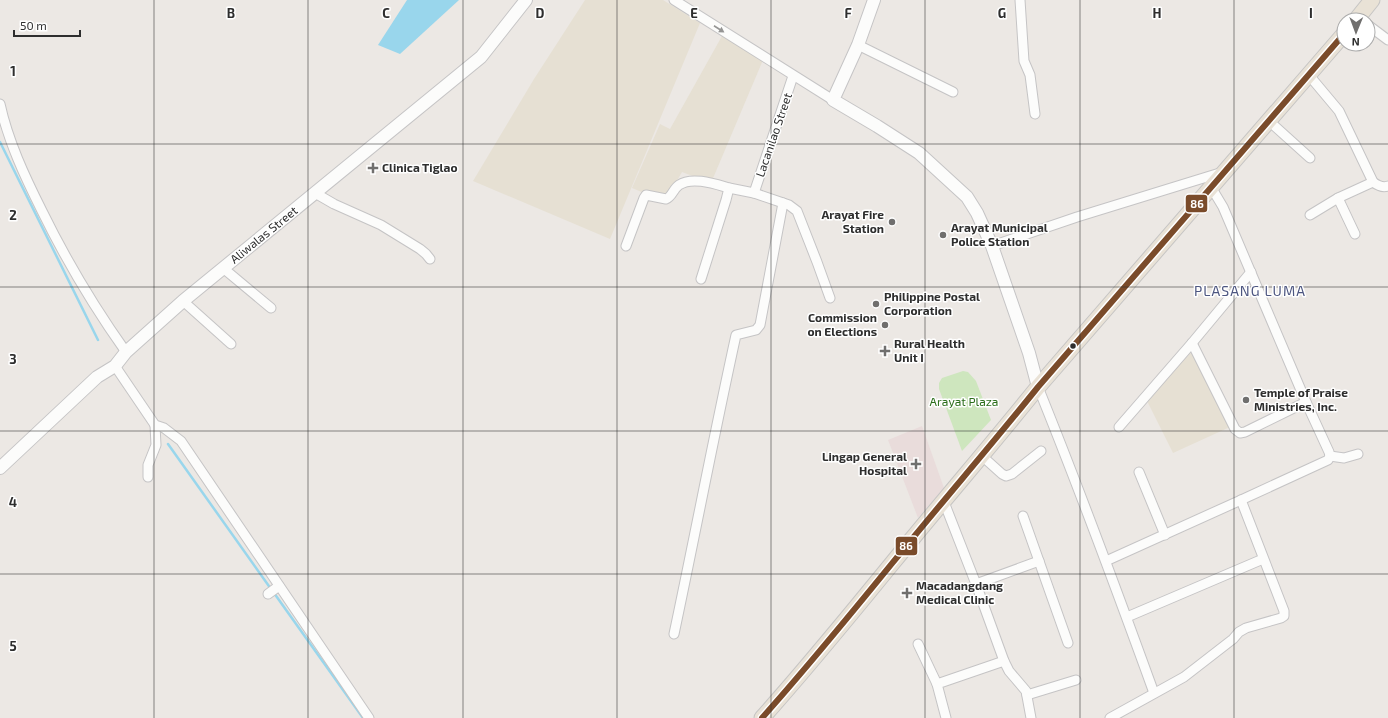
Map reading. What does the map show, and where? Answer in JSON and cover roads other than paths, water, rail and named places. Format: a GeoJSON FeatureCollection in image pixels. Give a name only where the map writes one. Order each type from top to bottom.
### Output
{"type":"FeatureCollection","features":[{"type":"Feature","properties":{"kind":"highway"},"geometry":{"type":"LineString","coordinates":[[1365,12],[1372,0]]}},
{"type":"Feature","properties":{"kind":"highway"},"geometry":{"type":"LineString","coordinates":[[762,718],[802,673],[1038,387],[1336,43]]}},
{"type":"Feature","properties":{"kind":"street","name":"Aliwalas Street"},"geometry":{"type":"LineString","coordinates":[[0,468],[97,378],[115,366],[126,352],[183,301],[481,57],[526,0]]}},
{"type":"Feature","properties":{"kind":"street"},"geometry":{"type":"LineString","coordinates":[[674,0],[793,76],[913,149],[942,173],[967,197],[977,213],[992,246],[1029,353],[1038,387],[1073,472],[1154,693]]}},
{"type":"Feature","properties":{"kind":"street"},"geometry":{"type":"LineString","coordinates":[[833,100],[858,45],[874,0]]}},
{"type":"Feature","properties":{"kind":"street"},"geometry":{"type":"LineString","coordinates":[[1020,0],[1024,61],[1030,75],[1035,114]]}},
{"type":"Feature","properties":{"kind":"street"},"geometry":{"type":"LineString","coordinates":[[1376,31],[1388,40]]}},
{"type":"Feature","properties":{"kind":"street"},"geometry":{"type":"LineString","coordinates":[[858,45],[953,92]]}},
{"type":"Feature","properties":{"kind":"street"},"geometry":{"type":"LineString","coordinates":[[1308,74],[1339,111],[1373,182],[1376,185],[1388,186]]}},
{"type":"Feature","properties":{"kind":"street","name":"Lacanilao Street"},"geometry":{"type":"LineString","coordinates":[[754,193],[793,76]]}},
{"type":"Feature","properties":{"kind":"street"},"geometry":{"type":"LineString","coordinates":[[0,104],[7,132],[21,166],[53,234],[102,319],[126,352]]}},
{"type":"Feature","properties":{"kind":"street"},"geometry":{"type":"LineString","coordinates":[[1268,120],[1310,158]]}},
{"type":"Feature","properties":{"kind":"street"},"geometry":{"type":"LineString","coordinates":[[992,246],[1077,217],[1223,172]]}},
{"type":"Feature","properties":{"kind":"street"},"geometry":{"type":"LineString","coordinates":[[626,246],[646,195],[666,199],[669,198],[677,186],[688,181],[698,181],[754,193],[789,205],[797,211],[830,298]]}},
{"type":"Feature","properties":{"kind":"street"},"geometry":{"type":"LineString","coordinates":[[1310,215],[1338,198],[1373,182]]}},
{"type":"Feature","properties":{"kind":"street"},"geometry":{"type":"LineString","coordinates":[[1211,187],[1223,207],[1330,456]]}},
{"type":"Feature","properties":{"kind":"street"},"geometry":{"type":"LineString","coordinates":[[701,279],[729,188]]}},
{"type":"Feature","properties":{"kind":"street"},"geometry":{"type":"LineString","coordinates":[[316,193],[334,204],[381,225],[420,249],[430,259]]}},
{"type":"Feature","properties":{"kind":"street"},"geometry":{"type":"LineString","coordinates":[[1338,198],[1355,234]]}},
{"type":"Feature","properties":{"kind":"street"},"geometry":{"type":"LineString","coordinates":[[674,634],[736,335],[756,330],[760,325],[783,203]]}},
{"type":"Feature","properties":{"kind":"street"},"geometry":{"type":"LineString","coordinates":[[223,268],[272,308]]}},
{"type":"Feature","properties":{"kind":"street"},"geometry":{"type":"LineString","coordinates":[[1119,427],[1251,272]]}},
{"type":"Feature","properties":{"kind":"street"},"geometry":{"type":"LineString","coordinates":[[183,301],[231,344]]}},
{"type":"Feature","properties":{"kind":"street"},"geometry":{"type":"LineString","coordinates":[[1192,343],[1235,429],[1240,433],[1245,432],[1306,402]]}},
{"type":"Feature","properties":{"kind":"street"},"geometry":{"type":"LineString","coordinates":[[115,366],[155,425],[156,445],[148,465],[148,477]]}},
{"type":"Feature","properties":{"kind":"street"},"geometry":{"type":"LineString","coordinates":[[155,425],[164,428],[181,442],[369,718]]}},
{"type":"Feature","properties":{"kind":"street"},"geometry":{"type":"LineString","coordinates":[[982,456],[1006,476],[1012,474],[1041,451]]}},
{"type":"Feature","properties":{"kind":"street"},"geometry":{"type":"LineString","coordinates":[[1330,456],[1344,458],[1358,454]]}},
{"type":"Feature","properties":{"kind":"street"},"geometry":{"type":"LineString","coordinates":[[1106,560],[1328,460],[1330,456]]}},
{"type":"Feature","properties":{"kind":"street"},"geometry":{"type":"LineString","coordinates":[[1140,472],[1164,535]]}},
{"type":"Feature","properties":{"kind":"street"},"geometry":{"type":"LineString","coordinates":[[1110,718],[1184,677],[1233,639],[1239,632],[1246,628],[1282,618],[1284,616],[1284,611],[1241,500]]}},
{"type":"Feature","properties":{"kind":"street"},"geometry":{"type":"LineString","coordinates":[[944,502],[1004,661],[1009,672],[1024,688],[1027,695],[1031,718]]}},
{"type":"Feature","properties":{"kind":"street"},"geometry":{"type":"LineString","coordinates":[[1023,516],[1068,643]]}},
{"type":"Feature","properties":{"kind":"street"},"geometry":{"type":"LineString","coordinates":[[1126,617],[1263,559]]}},
{"type":"Feature","properties":{"kind":"street"},"geometry":{"type":"LineString","coordinates":[[976,584],[1039,561]]}},
{"type":"Feature","properties":{"kind":"street"},"geometry":{"type":"LineString","coordinates":[[268,594],[278,586]]}},
{"type":"Feature","properties":{"kind":"street"},"geometry":{"type":"LineString","coordinates":[[918,644],[937,684],[946,718]]}},
{"type":"Feature","properties":{"kind":"street"},"geometry":{"type":"LineString","coordinates":[[937,684],[1004,661]]}},
{"type":"Feature","properties":{"kind":"street"},"geometry":{"type":"LineString","coordinates":[[1027,695],[1076,680]]}},
{"type":"Feature","properties":{"kind":"water"},"geometry":{"type":"Polygon","coordinates":[[[407,0],[459,0],[400,54],[378,45],[407,0]]]}},
{"type":"Feature","properties":{"kind":"waterway"},"geometry":{"type":"LineString","coordinates":[[0,142],[98,340]]}},
{"type":"Feature","properties":{"kind":"waterway"},"geometry":{"type":"LineString","coordinates":[[168,444],[271,589]]}},
{"type":"Feature","properties":{"kind":"waterway"},"geometry":{"type":"LineString","coordinates":[[274,593],[363,718]]}},
{"type":"Feature","properties":{"kind":"place","name":"Clinica Tiglao"},"geometry":{"type":"Point","coordinates":[373,168]}},
{"type":"Feature","properties":{"kind":"place","name":"Arayat Fire Station"},"geometry":{"type":"Point","coordinates":[892,222]}},
{"type":"Feature","properties":{"kind":"place","name":"Arayat Municipal Police Station"},"geometry":{"type":"Point","coordinates":[943,235]}},
{"type":"Feature","properties":{"kind":"place","name":"Philippine Postal Corporation"},"geometry":{"type":"Point","coordinates":[876,304]}},
{"type":"Feature","properties":{"kind":"place","name":"Commission on Elections"},"geometry":{"type":"Point","coordinates":[885,325]}},
{"type":"Feature","properties":{"kind":"place","name":"Rural Health Unit I"},"geometry":{"type":"Point","coordinates":[885,351]}},
{"type":"Feature","properties":{"kind":"place","name":"Temple of Praise Ministries, Inc."},"geometry":{"type":"Point","coordinates":[1246,400]}},
{"type":"Feature","properties":{"kind":"place","name":"Lingap General Hospital"},"geometry":{"type":"Point","coordinates":[916,464]}},
{"type":"Feature","properties":{"kind":"place","name":"Macadangdang Medical Clinic"},"geometry":{"type":"Point","coordinates":[907,593]}},
{"type":"Feature","properties":{"kind":"district","name":"PLASANG LUMA"},"geometry":{"type":"Point","coordinates":[1250,291]}},
{"type":"Feature","properties":{"kind":"park label","name":"Arayat Plaza"},"geometry":{"type":"Point","coordinates":[964,402]}}]}
